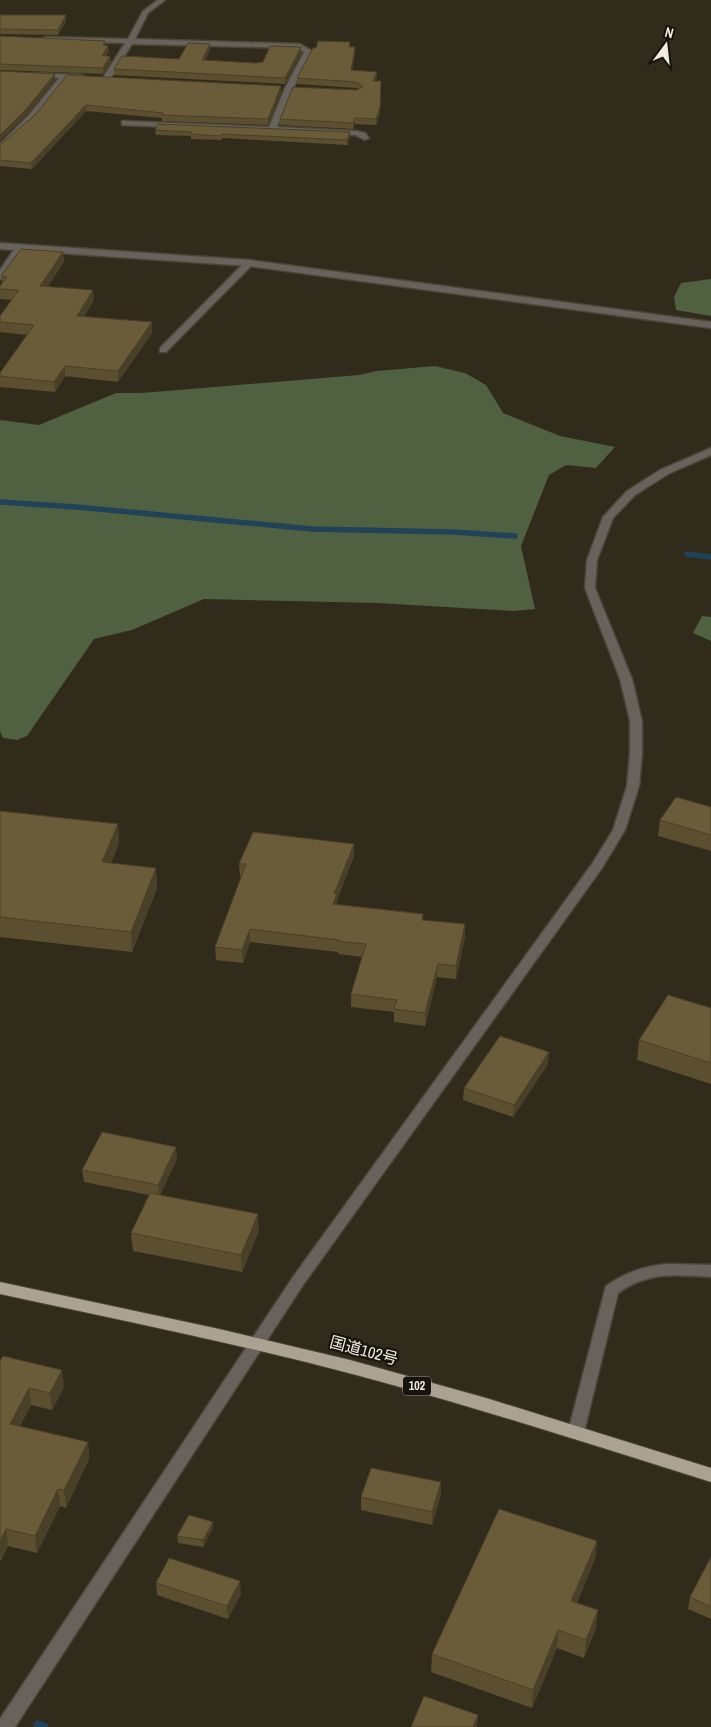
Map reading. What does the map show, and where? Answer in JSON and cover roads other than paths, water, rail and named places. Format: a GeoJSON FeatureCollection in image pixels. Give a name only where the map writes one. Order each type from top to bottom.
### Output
{"type":"FeatureCollection","features":[{"type":"Feature","properties":{"kind":"highway","name":"国道102号"},"geometry":{"type":"LineString","coordinates":[[0,1288],[257,1344],[351,1367],[576,1432],[711,1475]]}},
{"type":"Feature","properties":{"kind":"street"},"geometry":{"type":"LineString","coordinates":[[98,78],[131,40],[145,12],[162,0]]}},
{"type":"Feature","properties":{"kind":"street"},"geometry":{"type":"LineString","coordinates":[[37,39],[131,40],[297,46],[305,48],[308,51],[289,88],[272,129]]}},
{"type":"Feature","properties":{"kind":"street"},"geometry":{"type":"LineString","coordinates":[[28,74],[116,79]]}},
{"type":"Feature","properties":{"kind":"street"},"geometry":{"type":"LineString","coordinates":[[0,148],[32,117],[65,76]]}},
{"type":"Feature","properties":{"kind":"street"},"geometry":{"type":"LineString","coordinates":[[280,88],[299,88]]}},
{"type":"Feature","properties":{"kind":"street"},"geometry":{"type":"LineString","coordinates":[[125,122],[356,133],[362,134],[365,138]]}},
{"type":"Feature","properties":{"kind":"street"},"geometry":{"type":"LineString","coordinates":[[0,246],[249,263],[711,325]]}},
{"type":"Feature","properties":{"kind":"street"},"geometry":{"type":"LineString","coordinates":[[0,276],[20,247]]}},
{"type":"Feature","properties":{"kind":"street"},"geometry":{"type":"LineString","coordinates":[[163,350],[249,263]]}},
{"type":"Feature","properties":{"kind":"street"},"geometry":{"type":"LineString","coordinates":[[5,1727],[298,1281],[598,865],[619,830],[633,786],[636,754],[636,721],[626,679],[590,588],[592,560],[608,517],[631,493],[664,472],[711,450]]}},
{"type":"Feature","properties":{"kind":"street"},"geometry":{"type":"LineString","coordinates":[[576,1432],[611,1290],[626,1279],[650,1270],[711,1271]]}},
{"type":"Feature","properties":{"kind":"waterway"},"geometry":{"type":"LineString","coordinates":[[0,502],[76,507],[312,529],[453,532],[515,536]]}},
{"type":"Feature","properties":{"kind":"waterway"},"geometry":{"type":"LineString","coordinates":[[687,554],[711,557]]}},
{"type":"Feature","properties":{"kind":"waterway"},"geometry":{"type":"LineString","coordinates":[[38,1725],[44,1727]]}}]}
